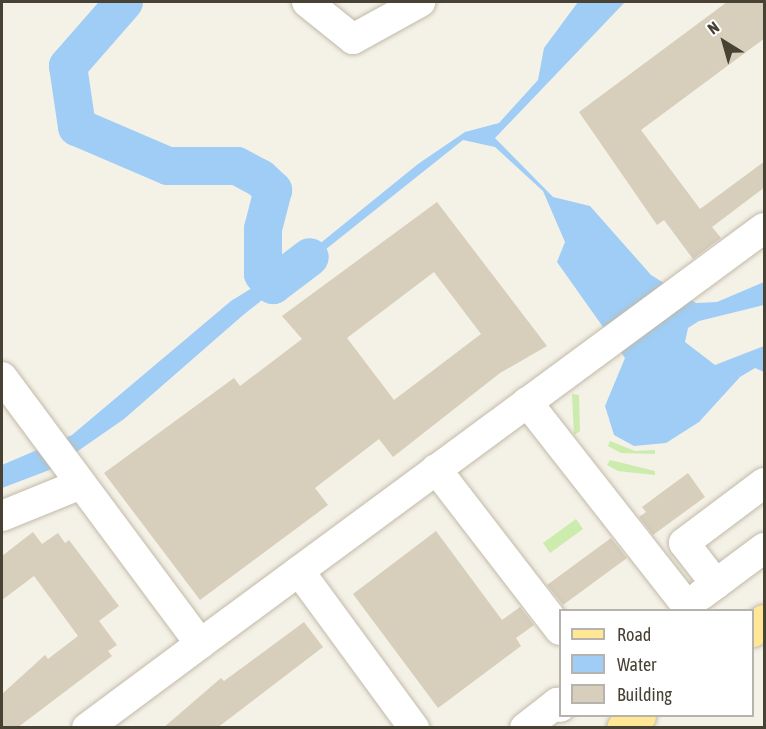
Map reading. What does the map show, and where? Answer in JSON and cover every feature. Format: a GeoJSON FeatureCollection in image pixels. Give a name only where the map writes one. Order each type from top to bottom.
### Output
{"type":"FeatureCollection","features":[{"type":"Feature","properties":{"kind":"street"},"geometry":{"type":"LineString","coordinates":[[307,2],[353,39],[420,2]]}},
{"type":"Feature","properties":{"kind":"street"},"geometry":{"type":"LineString","coordinates":[[87,728],[765,228]]}},
{"type":"Feature","properties":{"kind":"street"},"geometry":{"type":"LineString","coordinates":[[2,377],[200,644]]}},
{"type":"Feature","properties":{"kind":"street"},"geometry":{"type":"LineString","coordinates":[[527,402],[688,608],[765,548]]}},
{"type":"Feature","properties":{"kind":"street"},"geometry":{"type":"LineString","coordinates":[[436,469],[554,622]]}},
{"type":"Feature","properties":{"kind":"street"},"geometry":{"type":"LineString","coordinates":[[716,584],[684,543],[765,483]]}},
{"type":"Feature","properties":{"kind":"street"},"geometry":{"type":"LineString","coordinates":[[2,516],[81,484]]}},
{"type":"Feature","properties":{"kind":"street"},"geometry":{"type":"LineString","coordinates":[[299,571],[414,728]]}},
{"type":"Feature","properties":{"kind":"street"},"geometry":{"type":"LineString","coordinates":[[525,728],[559,704]]}},
{"type":"Feature","properties":{"kind":"green space"},"geometry":{"type":"Polygon","coordinates":[[[572,394],[579,395],[580,431],[574,435],[572,394]]]}},
{"type":"Feature","properties":{"kind":"green space"},"geometry":{"type":"Polygon","coordinates":[[[610,441],[635,451],[655,450],[655,454],[621,453],[608,446],[610,441]]]}},
{"type":"Feature","properties":{"kind":"green space"},"geometry":{"type":"Polygon","coordinates":[[[610,460],[655,471],[655,475],[618,471],[607,465],[610,460]]]}},
{"type":"Feature","properties":{"kind":"green space"},"geometry":{"type":"Polygon","coordinates":[[[576,519],[583,529],[550,553],[543,543],[576,519]]]}},
{"type":"Feature","properties":{"kind":"water"},"geometry":{"type":"Polygon","coordinates":[[[578,2],[625,2],[495,138],[553,197],[590,206],[651,275],[696,303],[717,302],[764,282],[764,305],[699,321],[688,328],[685,342],[715,365],[764,346],[764,372],[755,368],[740,377],[699,422],[666,443],[634,446],[614,435],[605,406],[625,358],[557,262],[565,242],[543,191],[495,147],[463,140],[242,316],[124,419],[52,469],[2,488],[2,465],[72,435],[231,301],[307,254],[418,164],[465,132],[499,123],[538,80],[544,48],[578,2]]]}},
{"type":"Feature","properties":{"kind":"building"},"geometry":{"type":"Polygon","coordinates":[[[727,2],[765,2],[765,38],[641,130],[700,209],[765,161],[765,187],[712,227],[721,238],[693,259],[664,220],[657,225],[579,112],[727,2]]]}},
{"type":"Feature","properties":{"kind":"building"},"geometry":{"type":"Polygon","coordinates":[[[437,202],[547,346],[500,373],[393,457],[379,439],[315,488],[328,505],[200,600],[104,473],[234,378],[240,386],[302,339],[282,316],[437,202]],[[434,272],[347,338],[394,400],[481,334],[434,272]]]}},
{"type":"Feature","properties":{"kind":"building"},"geometry":{"type":"Polygon","coordinates":[[[688,473],[705,497],[653,535],[639,517],[646,512],[642,507],[688,473]]]}},
{"type":"Feature","properties":{"kind":"building"},"geometry":{"type":"Polygon","coordinates":[[[436,531],[502,620],[520,607],[534,625],[516,638],[521,646],[438,708],[353,594],[436,531]]]}},
{"type":"Feature","properties":{"kind":"building"},"geometry":{"type":"Polygon","coordinates":[[[33,532],[42,544],[58,533],[65,543],[69,540],[119,606],[99,621],[117,645],[108,651],[112,656],[17,728],[2,728],[2,694],[45,655],[48,659],[78,636],[34,576],[2,600],[2,556],[33,532]]]}},
{"type":"Feature","properties":{"kind":"building"},"geometry":{"type":"Polygon","coordinates":[[[611,538],[627,558],[563,605],[547,585],[611,538]]]}},
{"type":"Feature","properties":{"kind":"building"},"geometry":{"type":"Polygon","coordinates":[[[304,622],[323,647],[217,728],[163,728],[221,678],[224,681],[304,622]]]}},
{"type":"Feature","properties":{"kind":"waterway"},"geometry":{"type":"LineString","coordinates":[[124,2],[68,66],[77,127],[168,166],[237,166],[260,178],[273,190],[263,229],[263,274],[273,285],[310,257]]}}]}
